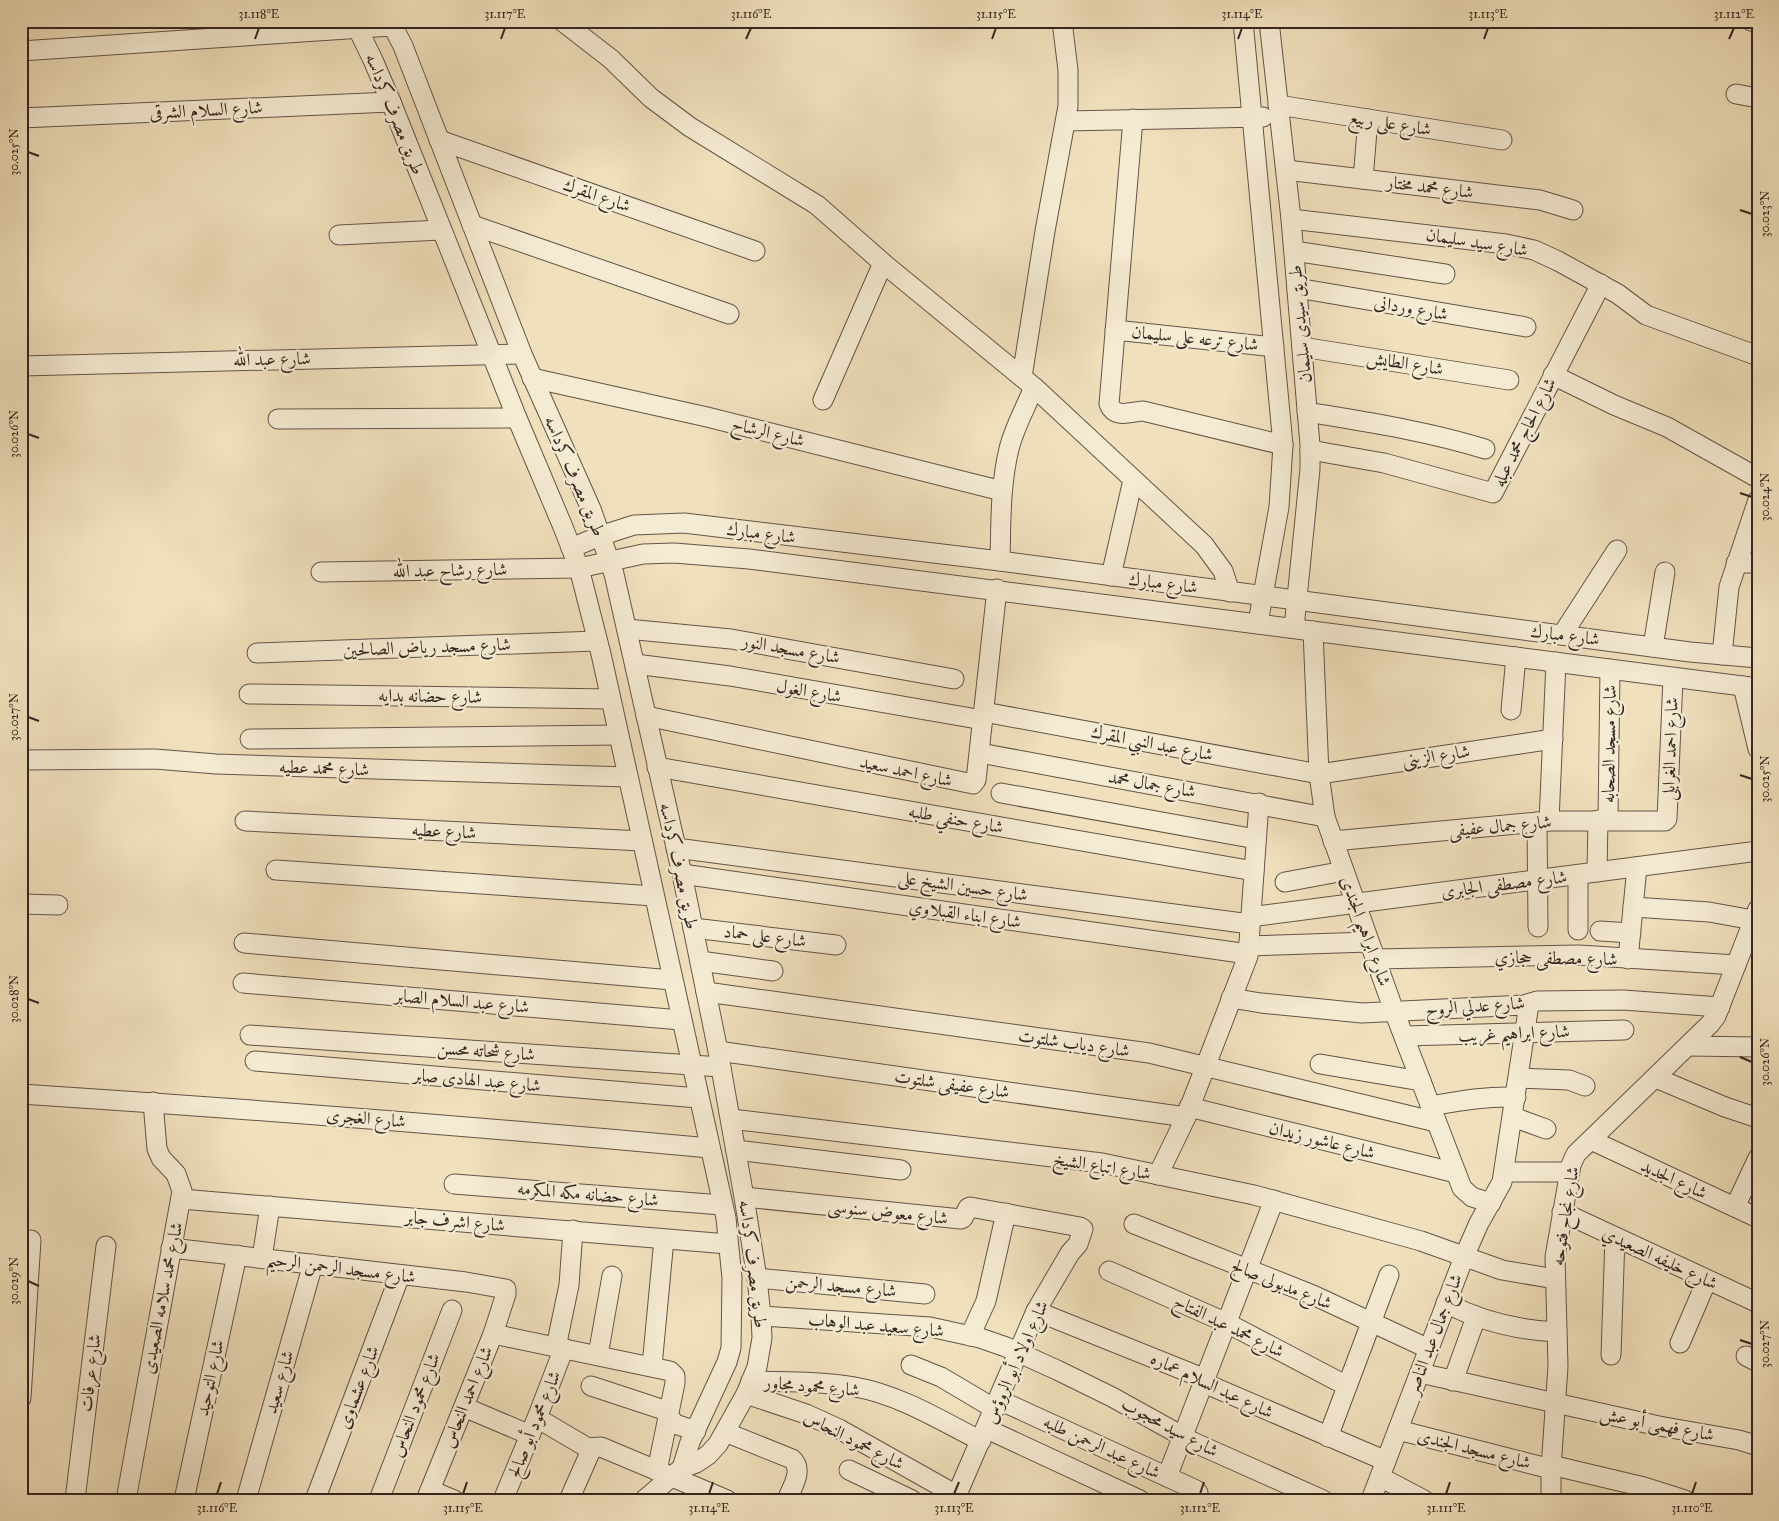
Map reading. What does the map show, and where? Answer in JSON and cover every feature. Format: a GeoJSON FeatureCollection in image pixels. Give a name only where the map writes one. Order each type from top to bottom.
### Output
{"type":"FeatureCollection","features":[{"type":"Feature","properties":{"kind":"street"},"geometry":{"type":"LineString","coordinates":[[562,21],[610,59],[651,98],[690,127],[817,205],[883,263],[1028,382],[1208,550],[1223,571],[1230,592]]}},
{"type":"Feature","properties":{"kind":"street"},"geometry":{"type":"LineString","coordinates":[[1000,561],[1002,491],[1010,446],[1028,382],[1045,231],[1068,106],[1068,70],[1062,21]]}},
{"type":"Feature","properties":{"kind":"street","name":"طريق سيدى سليمان"},"geometry":{"type":"LineString","coordinates":[[1242,21],[1253,118],[1283,445],[1279,507],[1258,623]]}},
{"type":"Feature","properties":{"kind":"street","name":"طريق سيدى سليمان"},"geometry":{"type":"LineString","coordinates":[[1269,21],[1291,219],[1310,450],[1310,469],[1294,628]]}},
{"type":"Feature","properties":{"kind":"street"},"geometry":{"type":"LineString","coordinates":[[1751,21],[1758,22]]}},
{"type":"Feature","properties":{"kind":"street"},"geometry":{"type":"LineString","coordinates":[[21,52],[356,25],[391,24]]}},
{"type":"Feature","properties":{"kind":"street","name":"طريق مصرف كرداسه"},"geometry":{"type":"LineString","coordinates":[[391,24],[403,46],[522,354],[591,509],[610,561],[682,874],[731,1120],[757,1278],[762,1338],[757,1367],[749,1387],[718,1444],[708,1455],[696,1463],[670,1472]]}},
{"type":"Feature","properties":{"kind":"street","name":"طريق مصرف كرداسه"},"geometry":{"type":"LineString","coordinates":[[356,25],[391,102],[578,568],[628,777],[726,1218],[732,1278],[731,1348],[688,1448],[670,1472]]}},
{"type":"Feature","properties":{"kind":"street"},"geometry":{"type":"LineString","coordinates":[[1736,94],[1758,98]]}},
{"type":"Feature","properties":{"kind":"street","name":"شارع السلام الشرقى"},"geometry":{"type":"LineString","coordinates":[[21,118],[391,102]]}},
{"type":"Feature","properties":{"kind":"street","name":"شارع على ربيع"},"geometry":{"type":"LineString","coordinates":[[1066,121],[1253,118],[1279,111],[1368,119],[1502,140]]}},
{"type":"Feature","properties":{"kind":"street"},"geometry":{"type":"LineString","coordinates":[[1133,119],[1109,404],[1114,412],[1122,414],[1143,411],[1283,445]]}},
{"type":"Feature","properties":{"kind":"street"},"geometry":{"type":"LineString","coordinates":[[1363,179],[1368,119]]}},
{"type":"Feature","properties":{"kind":"street","name":"شارع المقرك"},"geometry":{"type":"LineString","coordinates":[[439,140],[755,251]]}},
{"type":"Feature","properties":{"kind":"street","name":"شارع محمد مختار"},"geometry":{"type":"LineString","coordinates":[[1286,170],[1540,200],[1573,210]]}},
{"type":"Feature","properties":{"kind":"street","name":"شارع سيد سليمان"},"geometry":{"type":"LineString","coordinates":[[1291,219],[1506,244],[1534,250],[1601,284],[1646,315],[1758,356]]}},
{"type":"Feature","properties":{"kind":"street"},"geometry":{"type":"LineString","coordinates":[[472,226],[729,314]]}},
{"type":"Feature","properties":{"kind":"street"},"geometry":{"type":"LineString","coordinates":[[338,235],[441,230]]}},
{"type":"Feature","properties":{"kind":"street"},"geometry":{"type":"LineString","coordinates":[[1294,251],[1444,274]]}},
{"type":"Feature","properties":{"kind":"street"},"geometry":{"type":"LineString","coordinates":[[823,400],[883,263]]}},
{"type":"Feature","properties":{"kind":"street","name":"شارع الحاج محمد عبله"},"geometry":{"type":"LineString","coordinates":[[1310,450],[1384,463],[1493,493],[1601,284]]}},
{"type":"Feature","properties":{"kind":"street","name":"شارع وردانى"},"geometry":{"type":"LineString","coordinates":[[1297,288],[1526,327]]}},
{"type":"Feature","properties":{"kind":"street","name":"شارع ترعه على سليمان"},"geometry":{"type":"LineString","coordinates":[[1115,330],[1274,347]]}},
{"type":"Feature","properties":{"kind":"street","name":"شارع الطايش"},"geometry":{"type":"LineString","coordinates":[[1302,347],[1509,380]]}},
{"type":"Feature","properties":{"kind":"street","name":"شارع عبد الله"},"geometry":{"type":"LineString","coordinates":[[21,366],[522,354]]}},
{"type":"Feature","properties":{"kind":"street"},"geometry":{"type":"LineString","coordinates":[[1553,375],[1614,405],[1667,427],[1758,478]]}},
{"type":"Feature","properties":{"kind":"street","name":"شارع الرشاح"},"geometry":{"type":"LineString","coordinates":[[532,378],[708,417],[1002,491]]}},
{"type":"Feature","properties":{"kind":"street"},"geometry":{"type":"LineString","coordinates":[[1307,412],[1395,426],[1451,438],[1485,449]]}},
{"type":"Feature","properties":{"kind":"street"},"geometry":{"type":"LineString","coordinates":[[278,418],[517,418]]}},
{"type":"Feature","properties":{"kind":"street"},"geometry":{"type":"LineString","coordinates":[[1111,576],[1133,480]]}},
{"type":"Feature","properties":{"kind":"street"},"geometry":{"type":"LineString","coordinates":[[1722,655],[1729,587],[1758,501]]}},
{"type":"Feature","properties":{"kind":"street","name":"شارع مبارك"},"geometry":{"type":"LineString","coordinates":[[571,548],[634,525],[684,523],[1000,561],[1653,647],[1758,658]]}},
{"type":"Feature","properties":{"kind":"street"},"geometry":{"type":"LineString","coordinates":[[1562,635],[1617,550]]}},
{"type":"Feature","properties":{"kind":"street","name":"شارع مبارك"},"geometry":{"type":"LineString","coordinates":[[578,568],[643,554],[674,553],[750,559],[1751,687]]}},
{"type":"Feature","properties":{"kind":"street"},"geometry":{"type":"LineString","coordinates":[[953,584],[956,556]]}},
{"type":"Feature","properties":{"kind":"street"},"geometry":{"type":"LineString","coordinates":[[1269,562],[1300,567]]}},
{"type":"Feature","properties":{"kind":"street"},"geometry":{"type":"LineString","coordinates":[[1736,563],[1758,563]]}},
{"type":"Feature","properties":{"kind":"street","name":"شارع رشاح عبد الله"},"geometry":{"type":"LineString","coordinates":[[321,572],[578,568]]}},
{"type":"Feature","properties":{"kind":"street"},"geometry":{"type":"LineString","coordinates":[[1653,647],[1665,572]]}},
{"type":"Feature","properties":{"kind":"street","name":"شارع احمد سعيد"},"geometry":{"type":"LineString","coordinates":[[646,716],[973,784],[976,780],[980,753],[997,590]]}},
{"type":"Feature","properties":{"kind":"street","name":"شارع مسجد النور"},"geometry":{"type":"LineString","coordinates":[[627,629],[731,638],[954,679]]}},
{"type":"Feature","properties":{"kind":"street","name":"شارع ابراهيم الجندى"},"geometry":{"type":"LineString","coordinates":[[1313,630],[1319,774],[1325,816],[1394,1011],[1462,1188],[1469,1196],[1491,1203]]}},
{"type":"Feature","properties":{"kind":"street","name":"شارع مسجد رياض الصالحين"},"geometry":{"type":"LineString","coordinates":[[257,653],[597,641]]}},
{"type":"Feature","properties":{"kind":"street"},"geometry":{"type":"LineString","coordinates":[[1511,710],[1516,657]]}},
{"type":"Feature","properties":{"kind":"street"},"geometry":{"type":"LineString","coordinates":[[1538,927],[1538,880],[1553,738],[1556,662]]}},
{"type":"Feature","properties":{"kind":"street","name":"شارع الغول"},"geometry":{"type":"LineString","coordinates":[[635,664],[730,676],[984,716]]}},
{"type":"Feature","properties":{"kind":"street","name":"شارع مسجد الصحابه"},"geometry":{"type":"LineString","coordinates":[[1597,872],[1603,820],[1610,669]]}},
{"type":"Feature","properties":{"kind":"street","name":"شارع احمد الغرابلى"},"geometry":{"type":"LineString","coordinates":[[1666,820],[1673,678]]}},
{"type":"Feature","properties":{"kind":"street"},"geometry":{"type":"LineString","coordinates":[[1751,687],[1758,749]]}},
{"type":"Feature","properties":{"kind":"street","name":"شارع حضانه بدايه"},"geometry":{"type":"LineString","coordinates":[[249,694],[610,699]]}},
{"type":"Feature","properties":{"kind":"street","name":"شارع عبد النبي المقرك"},"geometry":{"type":"LineString","coordinates":[[984,716],[1319,774]]}},
{"type":"Feature","properties":{"kind":"street"},"geometry":{"type":"LineString","coordinates":[[250,739],[618,734]]}},
{"type":"Feature","properties":{"kind":"street","name":"شارع الزينى"},"geometry":{"type":"LineString","coordinates":[[1319,774],[1553,738]]}},
{"type":"Feature","properties":{"kind":"street","name":"شارع جمال محمد"},"geometry":{"type":"LineString","coordinates":[[980,753],[1325,816]]}},
{"type":"Feature","properties":{"kind":"street","name":"شارع محمد عطيه"},"geometry":{"type":"LineString","coordinates":[[21,760],[156,759],[216,764],[628,777]]}},
{"type":"Feature","properties":{"kind":"street","name":"شارع حنفي طلبه"},"geometry":{"type":"LineString","coordinates":[[657,767],[1254,871]]}},
{"type":"Feature","properties":{"kind":"street"},"geometry":{"type":"LineString","coordinates":[[1001,793],[1256,839]]}},
{"type":"Feature","properties":{"kind":"street"},"geometry":{"type":"LineString","coordinates":[[1158,1175],[1187,1112],[1248,950],[1259,803]]}},
{"type":"Feature","properties":{"kind":"street","name":"شارع جمال عفيفى"},"geometry":{"type":"LineString","coordinates":[[1333,841],[1543,821],[1666,820]]}},
{"type":"Feature","properties":{"kind":"street","name":"شارع عطيه"},"geometry":{"type":"LineString","coordinates":[[245,821],[642,841]]}},
{"type":"Feature","properties":{"kind":"street","name":"شارع حسين الشيخ على"},"geometry":{"type":"LineString","coordinates":[[676,848],[1250,921]]}},
{"type":"Feature","properties":{"kind":"street","name":"شارع مصطفى الجابرى"},"geometry":{"type":"LineString","coordinates":[[1250,921],[1356,904],[1758,851]]}},
{"type":"Feature","properties":{"kind":"street"},"geometry":{"type":"LineString","coordinates":[[1628,959],[1637,867]]}},
{"type":"Feature","properties":{"kind":"street"},"geometry":{"type":"LineString","coordinates":[[276,870],[654,896]]}},
{"type":"Feature","properties":{"kind":"street"},"geometry":{"type":"LineString","coordinates":[[1285,882],[1344,871]]}},
{"type":"Feature","properties":{"kind":"street","name":"شارع ابناء القبلاوي"},"geometry":{"type":"LineString","coordinates":[[682,874],[1248,950],[1372,951]]}},
{"type":"Feature","properties":{"kind":"street"},"geometry":{"type":"LineString","coordinates":[[1578,875],[1578,930]]}},
{"type":"Feature","properties":{"kind":"street"},"geometry":{"type":"LineString","coordinates":[[21,904],[58,905]]}},
{"type":"Feature","properties":{"kind":"street"},"geometry":{"type":"LineString","coordinates":[[1633,907],[1755,914]]}},
{"type":"Feature","properties":{"kind":"street","name":"شارع نجاح فتوحه"},"geometry":{"type":"LineString","coordinates":[[1551,1500],[1551,1467],[1558,1366],[1555,1257],[1569,1172],[1576,1154],[1710,1024],[1720,1007],[1755,914]]}},
{"type":"Feature","properties":{"kind":"street","name":"شارع على حماد"},"geometry":{"type":"LineString","coordinates":[[693,928],[836,944]]}},
{"type":"Feature","properties":{"kind":"street"},"geometry":{"type":"LineString","coordinates":[[1600,931],[1631,933]]}},
{"type":"Feature","properties":{"kind":"street"},"geometry":{"type":"LineString","coordinates":[[244,943],[672,980]]}},
{"type":"Feature","properties":{"kind":"street","name":"شارع مصطفى حجازي"},"geometry":{"type":"LineString","coordinates":[[1372,951],[1579,955],[1736,964]]}},
{"type":"Feature","properties":{"kind":"street"},"geometry":{"type":"LineString","coordinates":[[700,961],[772,970]]}},
{"type":"Feature","properties":{"kind":"street","name":"شارع عبد السلام الصابر"},"geometry":{"type":"LineString","coordinates":[[243,983],[681,1020]]}},
{"type":"Feature","properties":{"kind":"street","name":"شارع دياب شلتوت"},"geometry":{"type":"LineString","coordinates":[[706,992],[1148,1053],[1433,1114]]}},
{"type":"Feature","properties":{"kind":"street","name":"شارع عدلي الروح"},"geometry":{"type":"LineString","coordinates":[[1231,998],[1261,1003],[1362,1013],[1529,1004],[1537,1001],[1623,1000],[1720,1007]]}},
{"type":"Feature","properties":{"kind":"street","name":"شارع جمال عبد الناصر"},"geometry":{"type":"LineString","coordinates":[[1371,1500],[1478,1223],[1502,1182],[1529,1004]]}},
{"type":"Feature","properties":{"kind":"street","name":"شارع ابراهيم غريب"},"geometry":{"type":"LineString","coordinates":[[1404,1036],[1624,1030]]}},
{"type":"Feature","properties":{"kind":"street","name":"شارع شحاته محسن"},"geometry":{"type":"LineString","coordinates":[[250,1036],[691,1065],[719,1059]]}},
{"type":"Feature","properties":{"kind":"street"},"geometry":{"type":"LineString","coordinates":[[1688,1046],[1758,1047]]}},
{"type":"Feature","properties":{"kind":"street","name":"شارع عفيفى شلتوت"},"geometry":{"type":"LineString","coordinates":[[719,1059],[1187,1112]]}},
{"type":"Feature","properties":{"kind":"street","name":"شارع عبد الهادى صابر"},"geometry":{"type":"LineString","coordinates":[[255,1061],[698,1098]]}},
{"type":"Feature","properties":{"kind":"street"},"geometry":{"type":"LineString","coordinates":[[1320,1064],[1420,1081]]}},
{"type":"Feature","properties":{"kind":"street"},"geometry":{"type":"LineString","coordinates":[[1656,1078],[1717,1104],[1758,1118]]}},
{"type":"Feature","properties":{"kind":"street"},"geometry":{"type":"LineString","coordinates":[[1433,1114],[1517,1087],[1569,1080],[1585,1086]]}},
{"type":"Feature","properties":{"kind":"street","name":"شارع الغجرى"},"geometry":{"type":"LineString","coordinates":[[21,1094],[153,1102],[710,1148]]}},
{"type":"Feature","properties":{"kind":"street","name":"شارع محمد سلامه الصعيدى"},"geometry":{"type":"LineString","coordinates":[[126,1500],[182,1191],[176,1174],[161,1158],[157,1149],[153,1102]]}},
{"type":"Feature","properties":{"kind":"street","name":"شارع عاشور زيدان"},"geometry":{"type":"LineString","coordinates":[[1187,1112],[1456,1173]]}},
{"type":"Feature","properties":{"kind":"street"},"geometry":{"type":"LineString","coordinates":[[1513,1117],[1546,1129]]}},
{"type":"Feature","properties":{"kind":"street","name":"شارع اتباع الشيخ"},"geometry":{"type":"LineString","coordinates":[[731,1120],[1102,1163],[1274,1200],[1421,1241],[1464,1258],[1516,1274],[1555,1279]]}},
{"type":"Feature","properties":{"kind":"street","name":"شارع الجديد"},"geometry":{"type":"LineString","coordinates":[[1591,1140],[1758,1218]]}},
{"type":"Feature","properties":{"kind":"street"},"geometry":{"type":"LineString","coordinates":[[736,1150],[901,1170]]}},
{"type":"Feature","properties":{"kind":"street"},"geometry":{"type":"LineString","coordinates":[[1735,1207],[1758,1158]]}},
{"type":"Feature","properties":{"kind":"street"},"geometry":{"type":"LineString","coordinates":[[1505,1172],[1569,1172]]}},
{"type":"Feature","properties":{"kind":"street","name":"شارع حضانه مكه المكرمه"},"geometry":{"type":"LineString","coordinates":[[454,1184],[722,1205]]}},
{"type":"Feature","properties":{"kind":"street","name":"شارع معوض سنوسى"},"geometry":{"type":"LineString","coordinates":[[744,1196],[961,1220],[969,1207],[1083,1229]]}},
{"type":"Feature","properties":{"kind":"street","name":"شارع اشرف جابر"},"geometry":{"type":"LineString","coordinates":[[181,1199],[728,1244]]}},
{"type":"Feature","properties":{"kind":"street"},"geometry":{"type":"LineString","coordinates":[[1167,1477],[1274,1200]]}},
{"type":"Feature","properties":{"kind":"street"},"geometry":{"type":"LineString","coordinates":[[262,1258],[270,1206]]}},
{"type":"Feature","properties":{"kind":"street","name":"شارع خليفه الصعيدي"},"geometry":{"type":"LineString","coordinates":[[1562,1212],[1758,1303]]}},
{"type":"Feature","properties":{"kind":"street"},"geometry":{"type":"LineString","coordinates":[[970,1336],[986,1300],[1006,1214]]}},
{"type":"Feature","properties":{"kind":"street","name":"شارع مدبولى صالح"},"geometry":{"type":"LineString","coordinates":[[1134,1224],[1313,1295],[1429,1349]]}},
{"type":"Feature","properties":{"kind":"street","name":"شارع اولاد أبو الروؤس"},"geometry":{"type":"LineString","coordinates":[[962,1497],[984,1435],[1036,1311],[1070,1253],[1078,1244],[1083,1229]]}},
{"type":"Feature","properties":{"kind":"street","name":"شارع محمود أبو صالح"},"geometry":{"type":"LineString","coordinates":[[503,1500],[538,1418],[560,1347],[573,1230]]}},
{"type":"Feature","properties":{"kind":"street"},"geometry":{"type":"LineString","coordinates":[[1612,1355],[1615,1237]]}},
{"type":"Feature","properties":{"kind":"street"},"geometry":{"type":"LineString","coordinates":[[652,1366],[664,1239]]}},
{"type":"Feature","properties":{"kind":"street"},"geometry":{"type":"LineString","coordinates":[[21,1398],[31,1240]]}},
{"type":"Feature","properties":{"kind":"street","name":"شارع عرفات"},"geometry":{"type":"LineString","coordinates":[[75,1500],[106,1246]]}},
{"type":"Feature","properties":{"kind":"street","name":"شارع مسجد الرحمن الرحيم"},"geometry":{"type":"LineString","coordinates":[[171,1248],[504,1287],[507,1291],[506,1294]]}},
{"type":"Feature","properties":{"kind":"street","name":"شارع التوحيد"},"geometry":{"type":"LineString","coordinates":[[184,1500],[237,1255]]}},
{"type":"Feature","properties":{"kind":"street","name":"شارع سعيد"},"geometry":{"type":"LineString","coordinates":[[246,1500],[313,1264]]}},
{"type":"Feature","properties":{"kind":"street","name":"شارع محمد عبد الفتاح"},"geometry":{"type":"LineString","coordinates":[[1109,1271],[1227,1323],[1347,1386]]}},
{"type":"Feature","properties":{"kind":"street","name":"شارع عشماوى"},"geometry":{"type":"LineString","coordinates":[[315,1500],[400,1275]]}},
{"type":"Feature","properties":{"kind":"street"},"geometry":{"type":"LineString","coordinates":[[1328,1437],[1389,1275]]}},
{"type":"Feature","properties":{"kind":"street"},"geometry":{"type":"LineString","coordinates":[[598,1355],[612,1276]]}},
{"type":"Feature","properties":{"kind":"street","name":"شارع مسجد الرحمن"},"geometry":{"type":"LineString","coordinates":[[757,1278],[925,1294]]}},
{"type":"Feature","properties":{"kind":"street"},"geometry":{"type":"LineString","coordinates":[[1680,1343],[1707,1280]]}},
{"type":"Feature","properties":{"kind":"street","name":"شارع احمد النحاس"},"geometry":{"type":"LineString","coordinates":[[428,1495],[493,1334],[506,1294]]}},
{"type":"Feature","properties":{"kind":"street"},"geometry":{"type":"LineString","coordinates":[[1446,1303],[1476,1317],[1502,1326],[1557,1332]]}},
{"type":"Feature","properties":{"kind":"street","name":"شارع محمود النحاس"},"geometry":{"type":"LineString","coordinates":[[378,1500],[452,1310]]}},
{"type":"Feature","properties":{"kind":"street","name":"شارع عبد السلام عماره"},"geometry":{"type":"LineString","coordinates":[[1036,1311],[1198,1376],[1204,1383],[1328,1437],[1383,1469],[1424,1500]]}},
{"type":"Feature","properties":{"kind":"street","name":"شارع سعيد عبد الوهاب"},"geometry":{"type":"LineString","coordinates":[[761,1316],[930,1327],[970,1336],[1019,1353]]}},
{"type":"Feature","properties":{"kind":"street"},"geometry":{"type":"LineString","coordinates":[[1452,1381],[1476,1317]]}},
{"type":"Feature","properties":{"kind":"street"},"geometry":{"type":"LineString","coordinates":[[493,1334],[670,1371],[674,1376],[675,1383],[668,1417],[670,1472],[644,1500]]}},
{"type":"Feature","properties":{"kind":"street","name":"شارع سيد محجوب"},"geometry":{"type":"LineString","coordinates":[[1019,1353],[1112,1397],[1183,1436],[1323,1500]]}},
{"type":"Feature","properties":{"kind":"street","name":"شارع عبد الرحمن طلبه"},"geometry":{"type":"LineString","coordinates":[[911,1365],[997,1405],[1196,1490],[1198,1493],[1195,1500]]}},
{"type":"Feature","properties":{"kind":"street","name":"شارع فهمى أبو عش"},"geometry":{"type":"LineString","coordinates":[[1420,1373],[1659,1426],[1739,1440],[1758,1446]]}},
{"type":"Feature","properties":{"kind":"street","name":"شارع محمود مجاور"},"geometry":{"type":"LineString","coordinates":[[749,1387],[831,1384],[880,1393],[1140,1500]]}},
{"type":"Feature","properties":{"kind":"street"},"geometry":{"type":"LineString","coordinates":[[591,1386],[664,1410],[675,1424],[696,1431]]}},
{"type":"Feature","properties":{"kind":"street","name":"شارع محمود النحاس"},"geometry":{"type":"LineString","coordinates":[[749,1387],[839,1429],[962,1497]]}},
{"type":"Feature","properties":{"kind":"street"},"geometry":{"type":"LineString","coordinates":[[464,1407],[530,1435]]}},
{"type":"Feature","properties":{"kind":"street"},"geometry":{"type":"LineString","coordinates":[[538,1418],[588,1448],[601,1447],[670,1472],[727,1500]]}},
{"type":"Feature","properties":{"kind":"street","name":"شارع مسجد الجندى"},"geometry":{"type":"LineString","coordinates":[[1398,1430],[1551,1467],[1644,1487],[1685,1500]]}},
{"type":"Feature","properties":{"kind":"street"},"geometry":{"type":"LineString","coordinates":[[725,1432],[792,1459],[795,1462],[798,1473],[787,1500]]}},
{"type":"Feature","properties":{"kind":"street"},"geometry":{"type":"LineString","coordinates":[[568,1500],[592,1448]]}},
{"type":"Feature","properties":{"kind":"street"},"geometry":{"type":"LineString","coordinates":[[849,1470],[912,1500]]}},
{"type":"Feature","properties":{"kind":"street"},"geometry":{"type":"LineString","coordinates":[[428,1495],[454,1500]]}}]}
